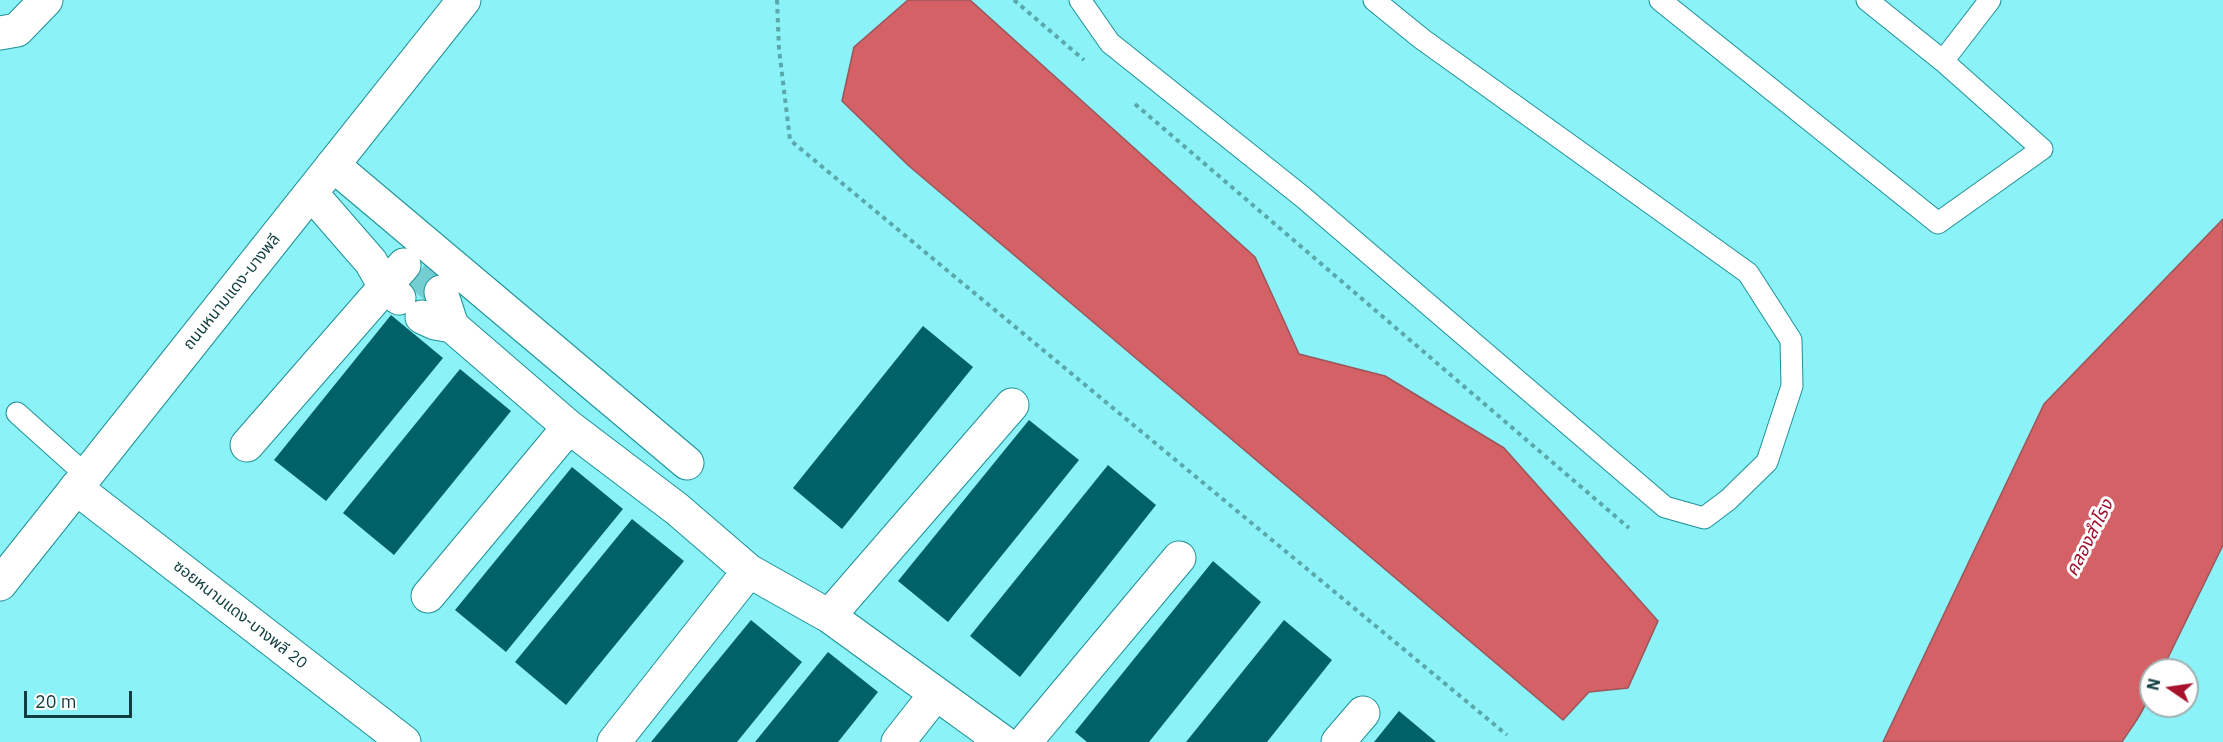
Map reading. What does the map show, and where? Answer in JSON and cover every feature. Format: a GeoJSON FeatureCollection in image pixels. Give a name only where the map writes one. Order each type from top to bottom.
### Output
{"type":"FeatureCollection","features":[{"type":"Feature","properties":{"kind":"street"},"geometry":{"type":"LineString","coordinates":[[0,33],[17,30],[46,0]]}},
{"type":"Feature","properties":{"kind":"street","name":"ถนนหนามแดง-บางพลี"},"geometry":{"type":"LineString","coordinates":[[0,584],[464,0]]}},
{"type":"Feature","properties":{"kind":"street"},"geometry":{"type":"LineString","coordinates":[[333,165],[687,463]]}},
{"type":"Feature","properties":{"kind":"street"},"geometry":{"type":"LineString","coordinates":[[311,193],[412,290],[569,428],[677,509],[749,571],[829,616],[935,695],[1004,742]]}},
{"type":"Feature","properties":{"kind":"street"},"geometry":{"type":"LineString","coordinates":[[247,445],[412,290]]}},
{"type":"Feature","properties":{"kind":"street"},"geometry":{"type":"LineString","coordinates":[[829,616],[1012,405]]}},
{"type":"Feature","properties":{"kind":"street"},"geometry":{"type":"LineString","coordinates":[[428,596],[569,428]]}},
{"type":"Feature","properties":{"kind":"street","name":"ซอยหนามแดง-บางพลี 20"},"geometry":{"type":"LineString","coordinates":[[81,482],[404,742]]}},
{"type":"Feature","properties":{"kind":"street"},"geometry":{"type":"LineString","coordinates":[[1025,742],[1179,558]]}},
{"type":"Feature","properties":{"kind":"street"},"geometry":{"type":"LineString","coordinates":[[614,742],[749,571]]}},
{"type":"Feature","properties":{"kind":"street"},"geometry":{"type":"LineString","coordinates":[[898,742],[935,695]]}},
{"type":"Feature","properties":{"kind":"street"},"geometry":{"type":"LineString","coordinates":[[1338,742],[1363,713]]}},
{"type":"Feature","properties":{"kind":"lane"},"geometry":{"type":"LineString","coordinates":[[1080,0],[1110,43],[1304,198],[1665,507],[1704,518],[1728,500],[1767,462],[1792,386],[1791,340],[1748,273],[1422,39],[1374,0]]}},
{"type":"Feature","properties":{"kind":"lane"},"geometry":{"type":"LineString","coordinates":[[1660,0],[1938,223],[2042,149],[1943,61],[1867,0]]}},
{"type":"Feature","properties":{"kind":"lane"},"geometry":{"type":"LineString","coordinates":[[1943,61],[1990,0]]}},
{"type":"Feature","properties":{"kind":"lane"},"geometry":{"type":"LineString","coordinates":[[17,413],[81,482]]}},
{"type":"Feature","properties":{"kind":"path"},"geometry":{"type":"LineString","coordinates":[[777,0],[790,140],[1508,735]]}},
{"type":"Feature","properties":{"kind":"path"},"geometry":{"type":"LineString","coordinates":[[1014,0],[1086,62]]}},
{"type":"Feature","properties":{"kind":"path"},"geometry":{"type":"LineString","coordinates":[[1131,101],[1629,528]]}},
{"type":"Feature","properties":{"kind":"water"},"geometry":{"type":"Polygon","coordinates":[[[908,0],[970,0],[1255,257],[1299,354],[1385,376],[1504,448],[1658,621],[1628,688],[1589,692],[1563,720],[909,166],[842,101],[854,47],[908,0]]]}},
{"type":"Feature","properties":{"kind":"water","name":"คลองสำโรง"},"geometry":{"type":"Polygon","coordinates":[[[2223,219],[2223,545],[2168,658],[2139,658],[2139,716],[2122,742],[1883,742],[2044,404],[2223,219]]]}},
{"type":"Feature","properties":{"kind":"building"},"geometry":{"type":"Polygon","coordinates":[[[391,315],[443,358],[326,501],[274,460],[391,315]]]}},
{"type":"Feature","properties":{"kind":"building"},"geometry":{"type":"Polygon","coordinates":[[[923,326],[973,367],[842,529],[793,488],[923,326]]]}},
{"type":"Feature","properties":{"kind":"building"},"geometry":{"type":"Polygon","coordinates":[[[460,369],[511,411],[394,555],[343,513],[460,369]]]}},
{"type":"Feature","properties":{"kind":"building"},"geometry":{"type":"Polygon","coordinates":[[[1029,420],[1079,460],[948,622],[898,581],[1029,420]]]}},
{"type":"Feature","properties":{"kind":"building"},"geometry":{"type":"Polygon","coordinates":[[[1108,465],[1156,505],[1020,677],[970,636],[1108,465]]]}},
{"type":"Feature","properties":{"kind":"building"},"geometry":{"type":"Polygon","coordinates":[[[572,467],[623,509],[506,652],[455,610],[572,467]]]}},
{"type":"Feature","properties":{"kind":"building"},"geometry":{"type":"Polygon","coordinates":[[[632,519],[684,561],[566,705],[515,662],[632,519]]]}},
{"type":"Feature","properties":{"kind":"building"},"geometry":{"type":"Polygon","coordinates":[[[1213,561],[1261,602],[1149,742],[1087,742],[1075,732],[1213,561]]]}},
{"type":"Feature","properties":{"kind":"building"},"geometry":{"type":"Polygon","coordinates":[[[751,620],[802,662],[737,742],[651,742],[751,620]]]}},
{"type":"Feature","properties":{"kind":"building"},"geometry":{"type":"Polygon","coordinates":[[[1284,620],[1332,660],[1267,742],[1186,742],[1284,620]]]}},
{"type":"Feature","properties":{"kind":"building"},"geometry":{"type":"Polygon","coordinates":[[[828,652],[878,692],[838,742],[755,742],[828,652]]]}},
{"type":"Feature","properties":{"kind":"building"},"geometry":{"type":"Polygon","coordinates":[[[1399,711],[1436,742],[1374,742],[1399,711]]]}},
{"type":"Feature","properties":{"kind":"tunnel"},"geometry":{"type":"LineString","coordinates":[[418,273],[441,292]]}}]}
